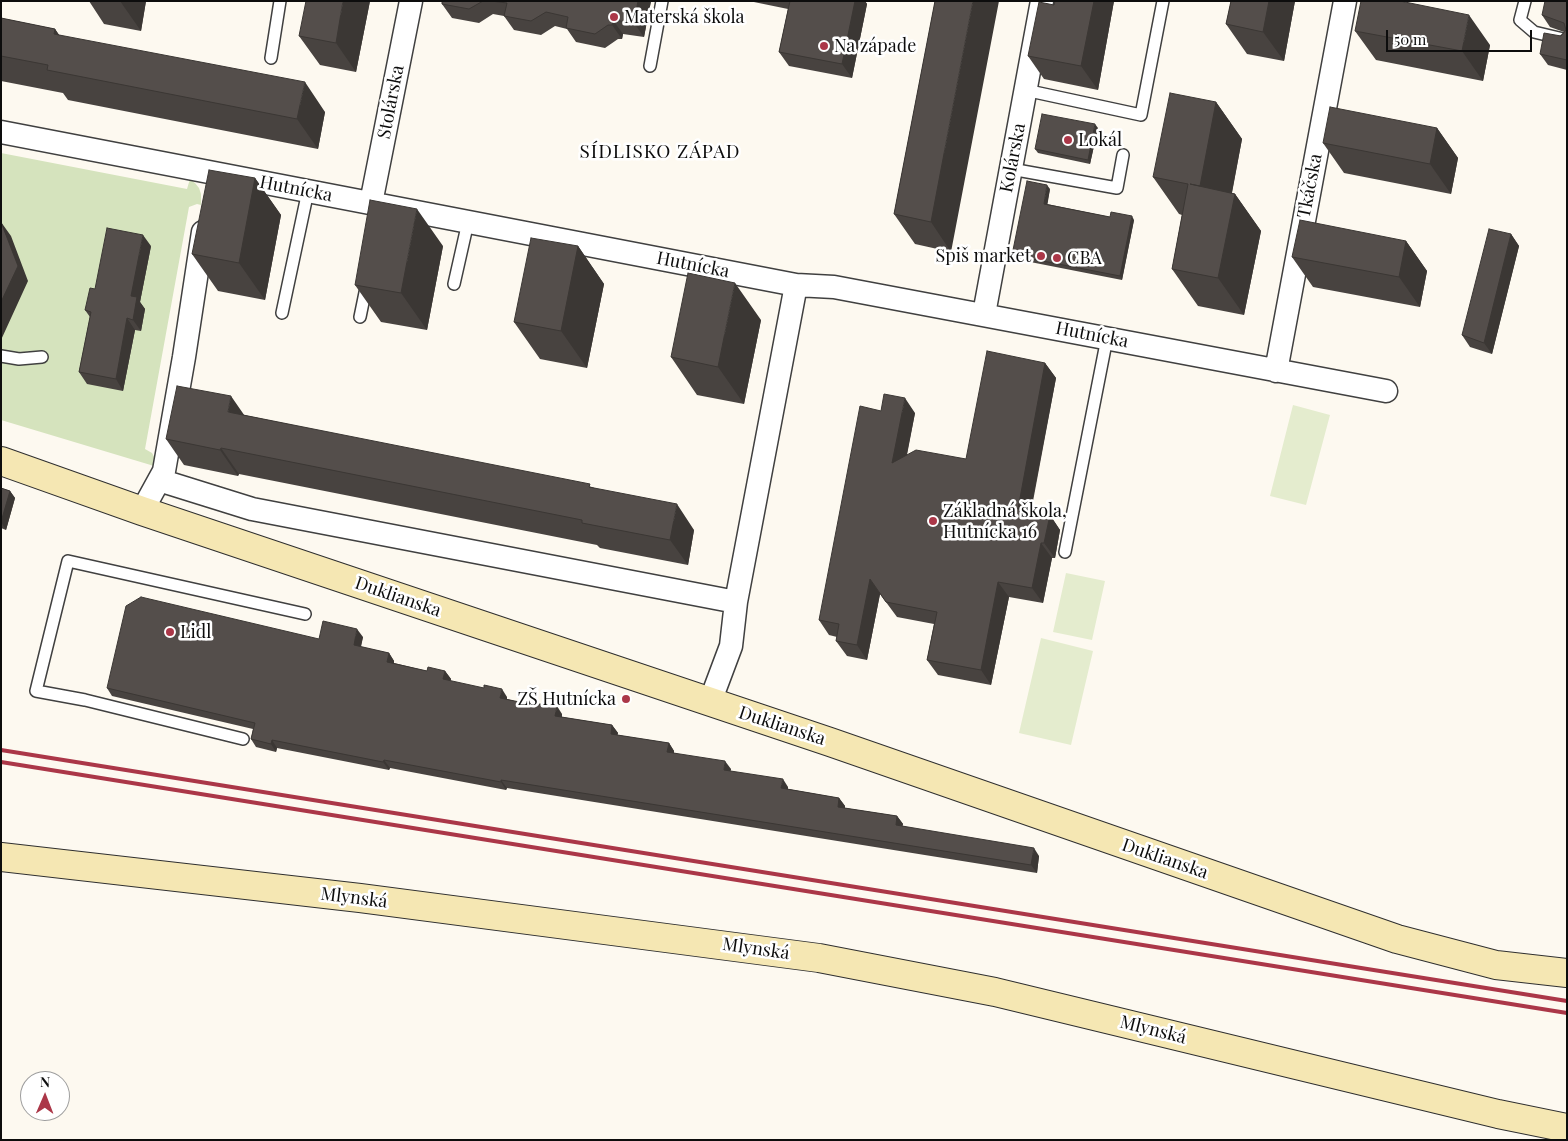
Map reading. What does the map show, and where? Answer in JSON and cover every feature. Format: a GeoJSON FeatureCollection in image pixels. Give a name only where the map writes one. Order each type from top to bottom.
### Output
{"type":"FeatureCollection","features":[{"type":"Feature","properties":{"kind":"main road","name":"Duklianska"},"geometry":{"type":"LineString","coordinates":[[1,461],[142,511],[830,742],[1397,939],[1496,965],[1567,973]]}},
{"type":"Feature","properties":{"kind":"main road","name":"Mlynská"},"geometry":{"type":"LineString","coordinates":[[1,857],[360,898],[819,958],[995,992],[1498,1114],[1567,1128]]}},
{"type":"Feature","properties":{"kind":"street","name":"Stolárska"},"geometry":{"type":"LineString","coordinates":[[377,208],[411,1]]}},
{"type":"Feature","properties":{"kind":"street","name":"Kolárska"},"geometry":{"type":"LineString","coordinates":[[984,314],[1042,1]]}},
{"type":"Feature","properties":{"kind":"street","name":"Tkáčska"},"geometry":{"type":"LineString","coordinates":[[1276,371],[1345,1]]}},
{"type":"Feature","properties":{"kind":"street","name":"Hutnícka"},"geometry":{"type":"LineString","coordinates":[[1,132],[308,191],[377,208],[468,222],[542,242],[796,285],[834,287],[1386,391]]}},
{"type":"Feature","properties":{"kind":"street"},"geometry":{"type":"LineString","coordinates":[[142,511],[164,471],[206,215]]}},
{"type":"Feature","properties":{"kind":"street"},"geometry":{"type":"LineString","coordinates":[[710,702],[731,646],[736,602],[796,285]]}},
{"type":"Feature","properties":{"kind":"street"},"geometry":{"type":"LineString","coordinates":[[159,480],[252,509],[736,602]]}},
{"type":"Feature","properties":{"kind":"lane"},"geometry":{"type":"LineString","coordinates":[[271,58],[280,1]]}},
{"type":"Feature","properties":{"kind":"lane"},"geometry":{"type":"LineString","coordinates":[[650,66],[662,1]]}},
{"type":"Feature","properties":{"kind":"lane"},"geometry":{"type":"LineString","coordinates":[[1025,90],[1141,115],[1163,1]]}},
{"type":"Feature","properties":{"kind":"lane"},"geometry":{"type":"LineString","coordinates":[[1525,1],[1520,20],[1534,32],[1567,40]]}},
{"type":"Feature","properties":{"kind":"lane"},"geometry":{"type":"LineString","coordinates":[[1011,169],[1117,188],[1123,155]]}},
{"type":"Feature","properties":{"kind":"lane"},"geometry":{"type":"LineString","coordinates":[[282,312],[308,191]]}},
{"type":"Feature","properties":{"kind":"lane"},"geometry":{"type":"LineString","coordinates":[[454,284],[468,222]]}},
{"type":"Feature","properties":{"kind":"lane"},"geometry":{"type":"LineString","coordinates":[[360,316],[369,271]]}},
{"type":"Feature","properties":{"kind":"lane"},"geometry":{"type":"LineString","coordinates":[[1065,552],[1107,338]]}},
{"type":"Feature","properties":{"kind":"lane"},"geometry":{"type":"LineString","coordinates":[[1,356],[19,359],[42,357]]}},
{"type":"Feature","properties":{"kind":"lane"},"geometry":{"type":"LineString","coordinates":[[243,739],[85,700],[36,691],[68,561],[305,614]]}},
{"type":"Feature","properties":{"kind":"green space"},"geometry":{"type":"Polygon","coordinates":[[[1,153],[187,189],[190,179],[199,188],[201,205],[197,204],[189,207],[145,449],[152,453],[156,460],[154,466],[1,420],[1,153]]]}},
{"type":"Feature","properties":{"kind":"green space"},"geometry":{"type":"Polygon","coordinates":[[[1293,405],[1330,415],[1306,505],[1270,496],[1293,405]]]}},
{"type":"Feature","properties":{"kind":"green space"},"geometry":{"type":"Polygon","coordinates":[[[1066,573],[1105,581],[1092,640],[1053,632],[1066,573]]]}},
{"type":"Feature","properties":{"kind":"green space"},"geometry":{"type":"Polygon","coordinates":[[[1041,638],[1093,651],[1071,745],[1019,733],[1041,638]]]}},
{"type":"Feature","properties":{"kind":"building"},"geometry":{"type":"Polygon","coordinates":[[[306,1],[343,1],[336,43],[299,36],[306,1]]]}},
{"type":"Feature","properties":{"kind":"building"},"geometry":{"type":"Polygon","coordinates":[[[442,1],[483,1],[469,9],[442,4],[442,1]]]}},
{"type":"Feature","properties":{"kind":"building","name":"Materská škola"},"geometry":{"type":"Polygon","coordinates":[[[491,1],[638,1],[634,23],[613,20],[612,25],[608,25],[595,34],[566,28],[568,17],[546,12],[531,21],[504,16],[507,3],[491,1]]]}},
{"type":"Feature","properties":{"kind":"building"},"geometry":{"type":"Polygon","coordinates":[[[790,1],[855,1],[842,64],[779,52],[790,1]]]}},
{"type":"Feature","properties":{"kind":"building"},"geometry":{"type":"Polygon","coordinates":[[[935,1],[973,1],[931,222],[894,214],[935,1]]]}},
{"type":"Feature","properties":{"kind":"building"},"geometry":{"type":"Polygon","coordinates":[[[1055,1],[1094,1],[1081,66],[1028,56],[1039,2],[1054,5],[1055,1]]]}},
{"type":"Feature","properties":{"kind":"building"},"geometry":{"type":"Polygon","coordinates":[[[1231,1],[1269,1],[1263,32],[1226,24],[1231,1]]]}},
{"type":"Feature","properties":{"kind":"building"},"geometry":{"type":"Polygon","coordinates":[[[1361,1],[1400,1],[1469,15],[1462,51],[1355,31],[1361,1]]]}},
{"type":"Feature","properties":{"kind":"building"},"geometry":{"type":"Polygon","coordinates":[[[1545,1],[1567,1],[1567,60],[1540,54],[1544,33],[1561,36],[1566,30],[1564,23],[1542,15],[1545,1]]]}},
{"type":"Feature","properties":{"kind":"building"},"geometry":{"type":"Polygon","coordinates":[[[1,18],[55,29],[54,34],[305,82],[297,119],[47,70],[48,65],[1,56],[1,18]]]}},
{"type":"Feature","properties":{"kind":"building"},"geometry":{"type":"Polygon","coordinates":[[[1170,93],[1216,102],[1200,186],[1190,184],[1235,194],[1218,278],[1172,269],[1188,184],[1153,177],[1170,93]]]}},
{"type":"Feature","properties":{"kind":"building"},"geometry":{"type":"Polygon","coordinates":[[[1330,107],[1437,128],[1430,164],[1323,143],[1330,107]]]}},
{"type":"Feature","properties":{"kind":"building"},"geometry":{"type":"Polygon","coordinates":[[[1042,114],[1095,124],[1088,160],[1035,149],[1042,114]]]}},
{"type":"Feature","properties":{"kind":"building"},"geometry":{"type":"Polygon","coordinates":[[[209,170],[255,178],[239,263],[192,254],[209,170]]]}},
{"type":"Feature","properties":{"kind":"building"},"geometry":{"type":"Polygon","coordinates":[[[1027,181],[1047,185],[1044,204],[1110,217],[1111,212],[1132,216],[1120,276],[1012,255],[1027,181]]]}},
{"type":"Feature","properties":{"kind":"building"},"geometry":{"type":"Polygon","coordinates":[[[370,200],[417,209],[401,293],[355,285],[370,200]]]}},
{"type":"Feature","properties":{"kind":"building"},"geometry":{"type":"Polygon","coordinates":[[[1300,220],[1406,241],[1399,277],[1292,257],[1300,220]]]}},
{"type":"Feature","properties":{"kind":"building"},"geometry":{"type":"Polygon","coordinates":[[[1,222],[18,266],[1,302],[1,222]]]}},
{"type":"Feature","properties":{"kind":"building"},"geometry":{"type":"Polygon","coordinates":[[[107,228],[143,235],[131,296],[137,297],[133,320],[127,318],[116,379],[79,372],[91,312],[85,310],[90,288],[95,289],[107,228]]]}},
{"type":"Feature","properties":{"kind":"building"},"geometry":{"type":"Polygon","coordinates":[[[1489,229],[1511,234],[1484,343],[1462,335],[1489,229]]]}},
{"type":"Feature","properties":{"kind":"building"},"geometry":{"type":"Polygon","coordinates":[[[531,238],[578,246],[561,331],[514,322],[531,238]]]}},
{"type":"Feature","properties":{"kind":"building"},"geometry":{"type":"Polygon","coordinates":[[[688,273],[735,283],[718,367],[671,357],[688,273]]]}},
{"type":"Feature","properties":{"kind":"building","name":"Základná škola, Hutnícka 16"},"geometry":{"type":"Polygon","coordinates":[[[987,351],[1045,363],[1018,509],[1050,515],[1044,543],[1041,543],[1032,588],[998,582],[981,670],[927,660],[937,612],[886,602],[870,579],[857,645],[836,641],[839,624],[819,620],[860,406],[881,411],[884,394],[905,398],[892,463],[916,450],[966,459],[987,351]]]}},
{"type":"Feature","properties":{"kind":"building"},"geometry":{"type":"Polygon","coordinates":[[[177,386],[231,396],[228,412],[590,484],[589,487],[677,504],[670,540],[582,523],[582,520],[221,448],[220,450],[166,439],[177,386]]]}},
{"type":"Feature","properties":{"kind":"building"},"geometry":{"type":"Polygon","coordinates":[[[1,488],[10,491],[1,522],[1,488]]]}},
{"type":"Feature","properties":{"kind":"building"},"geometry":{"type":"Polygon","coordinates":[[[141,597],[319,639],[323,621],[357,629],[354,645],[389,653],[387,662],[427,671],[428,667],[445,671],[443,679],[484,688],[484,685],[502,689],[500,698],[539,706],[539,704],[557,706],[555,716],[612,725],[611,734],[669,743],[667,752],[725,761],[724,770],[783,779],[781,788],[839,798],[838,807],[897,816],[896,825],[1034,848],[1031,865],[501,780],[501,782],[384,760],[383,762],[272,740],[271,744],[251,739],[255,723],[107,688],[126,606],[141,597]]]}},
{"type":"Feature","properties":{"kind":"railway"},"geometry":{"type":"LineString","coordinates":[[1,750],[1567,1001]]}},
{"type":"Feature","properties":{"kind":"railway"},"geometry":{"type":"LineString","coordinates":[[1,762],[1567,1013]]}},
{"type":"Feature","properties":{"kind":"place","name":"Materská škola"},"geometry":{"type":"Point","coordinates":[614,17]}},
{"type":"Feature","properties":{"kind":"place","name":"Na západe"},"geometry":{"type":"Point","coordinates":[824,46]}},
{"type":"Feature","properties":{"kind":"place","name":"Lokál"},"geometry":{"type":"Point","coordinates":[1068,140]}},
{"type":"Feature","properties":{"kind":"place","name":"Spiš market"},"geometry":{"type":"Point","coordinates":[1041,256]}},
{"type":"Feature","properties":{"kind":"place","name":"CBA"},"geometry":{"type":"Point","coordinates":[1057,258]}},
{"type":"Feature","properties":{"kind":"place","name":"Základná škola, Hutnícka 16"},"geometry":{"type":"Point","coordinates":[933,521]}},
{"type":"Feature","properties":{"kind":"place","name":"Lidl"},"geometry":{"type":"Point","coordinates":[170,632]}},
{"type":"Feature","properties":{"kind":"place","name":"ZŠ Hutnícka"},"geometry":{"type":"Point","coordinates":[626,699]}},
{"type":"Feature","properties":{"kind":"district","name":"SÍDLISKO ZÁPAD"},"geometry":{"type":"Point","coordinates":[660,152]}}]}
